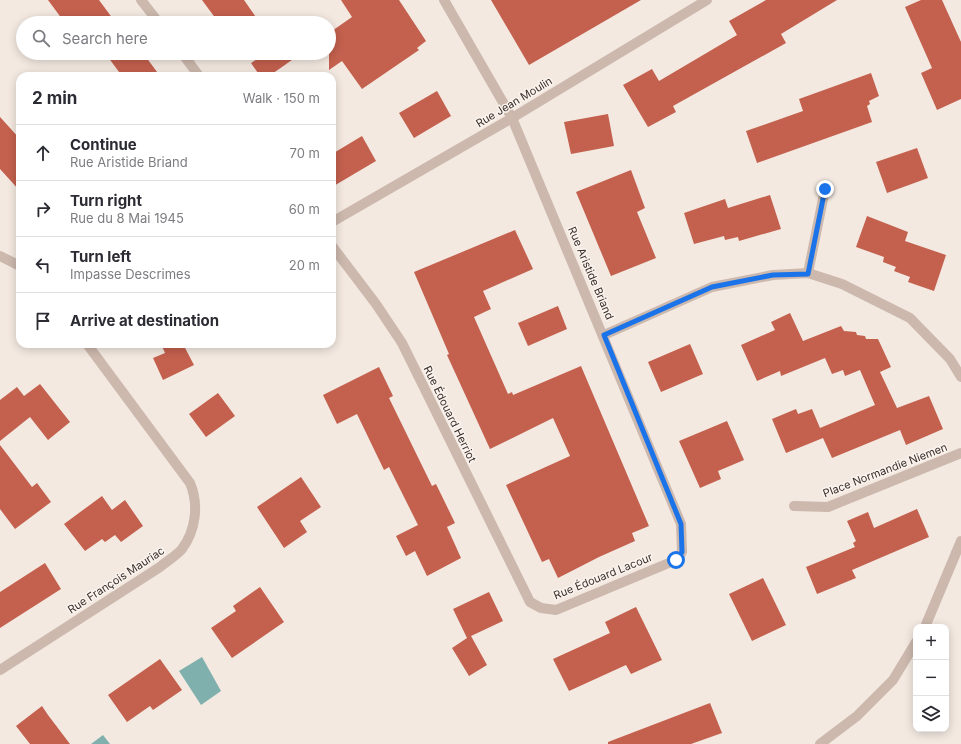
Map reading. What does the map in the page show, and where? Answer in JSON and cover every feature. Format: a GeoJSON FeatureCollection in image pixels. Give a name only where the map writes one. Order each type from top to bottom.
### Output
{"type":"FeatureCollection","features":[{"type":"Feature","properties":{"kind":"street"},"geometry":{"type":"LineString","coordinates":[[141,0],[154,16]]}},
{"type":"Feature","properties":{"kind":"street","name":"Rue Aristide Briand"},"geometry":{"type":"LineString","coordinates":[[444,0],[512,118],[604,335],[681,524],[682,552]]}},
{"type":"Feature","properties":{"kind":"street","name":"Rue Jean Moulin"},"geometry":{"type":"LineString","coordinates":[[336,220],[512,118],[707,0]]}},
{"type":"Feature","properties":{"kind":"street"},"geometry":{"type":"LineString","coordinates":[[187,60],[197,72]]}},
{"type":"Feature","properties":{"kind":"street"},"geometry":{"type":"LineString","coordinates":[[808,274],[825,189]]}},
{"type":"Feature","properties":{"kind":"street","name":"Rue Édouard Herriot"},"geometry":{"type":"LineString","coordinates":[[336,251],[376,304],[402,343],[530,602]]}},
{"type":"Feature","properties":{"kind":"street"},"geometry":{"type":"LineString","coordinates":[[0,256],[16,264]]}},
{"type":"Feature","properties":{"kind":"street"},"geometry":{"type":"LineString","coordinates":[[604,335],[712,287],[773,275],[808,274],[842,284],[910,318],[950,359],[961,377]]}},
{"type":"Feature","properties":{"kind":"street","name":"Rue François Mauriac"},"geometry":{"type":"LineString","coordinates":[[0,670],[166,562],[182,548],[192,529],[196,509],[194,493],[190,483],[90,348]]}},
{"type":"Feature","properties":{"kind":"street","name":"Place Normandie Niemen"},"geometry":{"type":"LineString","coordinates":[[794,506],[828,507],[961,453]]}},
{"type":"Feature","properties":{"kind":"street"},"geometry":{"type":"LineString","coordinates":[[926,624],[961,541]]}},
{"type":"Feature","properties":{"kind":"street","name":"Rue Édouard Lacour"},"geometry":{"type":"LineString","coordinates":[[530,602],[541,608],[556,610],[676,560],[682,552]]}},
{"type":"Feature","properties":{"kind":"street"},"geometry":{"type":"LineString","coordinates":[[820,744],[857,716],[893,680],[913,647]]}},
{"type":"Feature","properties":{"kind":"water"},"geometry":{"type":"Polygon","coordinates":[[[202,657],[221,691],[201,705],[179,671],[202,657]]]}},
{"type":"Feature","properties":{"kind":"water"},"geometry":{"type":"Polygon","coordinates":[[[103,735],[110,744],[91,744],[103,735]]]}},
{"type":"Feature","properties":{"kind":"building"},"geometry":{"type":"Polygon","coordinates":[[[48,0],[99,0],[111,16],[60,16],[48,0]]]}},
{"type":"Feature","properties":{"kind":"building"},"geometry":{"type":"Polygon","coordinates":[[[202,0],[244,0],[255,16],[214,16],[202,0]]]}},
{"type":"Feature","properties":{"kind":"building"},"geometry":{"type":"Polygon","coordinates":[[[341,0],[399,0],[426,41],[417,48],[419,50],[362,89],[342,61],[329,70],[329,60],[336,60],[336,28],[352,17],[341,0]]]}},
{"type":"Feature","properties":{"kind":"building"},"geometry":{"type":"Polygon","coordinates":[[[491,0],[641,0],[529,65],[491,0]]]}},
{"type":"Feature","properties":{"kind":"building"},"geometry":{"type":"Polygon","coordinates":[[[766,0],[837,0],[781,34],[786,43],[673,106],[676,112],[648,127],[623,85],[652,69],[659,81],[737,35],[729,21],[766,0]]]}},
{"type":"Feature","properties":{"kind":"building"},"geometry":{"type":"Polygon","coordinates":[[[921,0],[942,0],[961,42],[961,99],[937,110],[921,73],[932,68],[905,7],[921,0]]]}},
{"type":"Feature","properties":{"kind":"building"},"geometry":{"type":"Polygon","coordinates":[[[110,60],[148,60],[157,72],[119,72],[110,60]]]}},
{"type":"Feature","properties":{"kind":"building"},"geometry":{"type":"Polygon","coordinates":[[[256,60],[292,60],[275,72],[257,72],[251,63],[256,60]]]}},
{"type":"Feature","properties":{"kind":"building"},"geometry":{"type":"Polygon","coordinates":[[[871,73],[879,96],[869,101],[870,104],[867,106],[872,122],[757,163],[746,131],[803,111],[799,99],[871,73]]]}},
{"type":"Feature","properties":{"kind":"building"},"geometry":{"type":"Polygon","coordinates":[[[437,91],[451,116],[414,138],[399,113],[437,91]]]}},
{"type":"Feature","properties":{"kind":"building"},"geometry":{"type":"Polygon","coordinates":[[[608,114],[614,146],[571,154],[564,122],[608,114]]]}},
{"type":"Feature","properties":{"kind":"building"},"geometry":{"type":"Polygon","coordinates":[[[0,117],[16,135],[16,187],[0,169],[0,117]]]}},
{"type":"Feature","properties":{"kind":"building"},"geometry":{"type":"Polygon","coordinates":[[[362,136],[376,161],[336,185],[336,152],[362,136]]]}},
{"type":"Feature","properties":{"kind":"building"},"geometry":{"type":"Polygon","coordinates":[[[917,148],[928,178],[887,193],[876,162],[917,148]]]}},
{"type":"Feature","properties":{"kind":"building"},"geometry":{"type":"Polygon","coordinates":[[[631,170],[645,208],[637,212],[656,258],[611,276],[576,192],[631,170]]]}},
{"type":"Feature","properties":{"kind":"building"},"geometry":{"type":"Polygon","coordinates":[[[770,195],[781,229],[739,241],[738,237],[725,240],[724,236],[694,244],[684,213],[725,199],[728,208],[770,195]]]}},
{"type":"Feature","properties":{"kind":"building"},"geometry":{"type":"Polygon","coordinates":[[[867,216],[908,232],[905,241],[946,255],[934,291],[908,282],[910,277],[894,271],[896,267],[883,262],[884,257],[856,247],[867,216]]]}},
{"type":"Feature","properties":{"kind":"building"},"geometry":{"type":"Polygon","coordinates":[[[515,230],[533,269],[483,291],[491,309],[474,317],[508,394],[512,392],[513,395],[581,366],[649,526],[632,533],[635,541],[558,578],[549,559],[542,562],[506,485],[570,456],[553,418],[490,449],[447,355],[449,354],[414,272],[515,230]]]}},
{"type":"Feature","properties":{"kind":"building"},"geometry":{"type":"Polygon","coordinates":[[[558,306],[567,329],[528,346],[518,323],[558,306]]]}},
{"type":"Feature","properties":{"kind":"building"},"geometry":{"type":"Polygon","coordinates":[[[790,313],[803,341],[841,326],[844,331],[856,332],[857,335],[865,336],[866,339],[878,339],[891,367],[880,372],[897,408],[929,396],[943,429],[906,445],[900,430],[832,458],[823,438],[786,453],[772,419],[796,409],[798,414],[812,409],[820,428],[875,405],[860,370],[845,376],[843,370],[832,374],[825,358],[781,376],[780,371],[757,381],[741,345],[775,330],[771,322],[790,313]]]}},
{"type":"Feature","properties":{"kind":"building"},"geometry":{"type":"Polygon","coordinates":[[[690,344],[703,374],[661,392],[648,362],[690,344]]]}},
{"type":"Feature","properties":{"kind":"building"},"geometry":{"type":"Polygon","coordinates":[[[163,348],[185,348],[194,365],[163,380],[153,358],[165,353],[163,348]]]}},
{"type":"Feature","properties":{"kind":"building"},"geometry":{"type":"Polygon","coordinates":[[[379,367],[393,396],[389,398],[432,486],[436,484],[455,523],[447,527],[461,558],[427,576],[415,551],[406,556],[396,536],[418,525],[389,467],[384,470],[357,414],[337,424],[323,395],[379,367]]]}},
{"type":"Feature","properties":{"kind":"building"},"geometry":{"type":"Polygon","coordinates":[[[40,384],[70,422],[48,440],[30,417],[0,441],[0,400],[17,387],[24,396],[40,384]]]}},
{"type":"Feature","properties":{"kind":"building"},"geometry":{"type":"Polygon","coordinates":[[[218,393],[235,416],[206,437],[189,414],[218,393]]]}},
{"type":"Feature","properties":{"kind":"building"},"geometry":{"type":"Polygon","coordinates":[[[727,421],[744,460],[718,471],[721,479],[700,488],[679,441],[727,421]]]}},
{"type":"Feature","properties":{"kind":"building"},"geometry":{"type":"Polygon","coordinates":[[[0,445],[32,487],[37,483],[51,502],[15,529],[0,509],[0,445]]]}},
{"type":"Feature","properties":{"kind":"building"},"geometry":{"type":"Polygon","coordinates":[[[301,477],[321,507],[300,521],[307,532],[284,548],[257,507],[301,477]]]}},
{"type":"Feature","properties":{"kind":"building"},"geometry":{"type":"Polygon","coordinates":[[[102,496],[112,510],[125,500],[143,526],[121,542],[115,535],[105,542],[102,539],[85,551],[64,524],[102,496]]]}},
{"type":"Feature","properties":{"kind":"building"},"geometry":{"type":"Polygon","coordinates":[[[917,509],[929,537],[852,570],[856,578],[817,594],[806,567],[855,547],[853,543],[856,541],[847,521],[868,512],[874,528],[917,509]]]}},
{"type":"Feature","properties":{"kind":"building"},"geometry":{"type":"Polygon","coordinates":[[[45,563],[61,589],[0,628],[0,592],[45,563]]]}},
{"type":"Feature","properties":{"kind":"building"},"geometry":{"type":"Polygon","coordinates":[[[763,578],[786,625],[752,641],[729,594],[763,578]]]}},
{"type":"Feature","properties":{"kind":"building"},"geometry":{"type":"Polygon","coordinates":[[[260,587],[284,622],[232,658],[211,628],[236,611],[233,606],[260,587]]]}},
{"type":"Feature","properties":{"kind":"building"},"geometry":{"type":"Polygon","coordinates":[[[489,592],[503,621],[471,636],[487,665],[469,676],[452,648],[467,638],[453,609],[489,592]]]}},
{"type":"Feature","properties":{"kind":"building"},"geometry":{"type":"Polygon","coordinates":[[[636,607],[662,660],[631,674],[626,665],[569,691],[553,659],[610,633],[605,622],[636,607]]]}},
{"type":"Feature","properties":{"kind":"building"},"geometry":{"type":"Polygon","coordinates":[[[160,659],[182,690],[153,710],[150,706],[127,722],[108,695],[160,659]]]}},
{"type":"Feature","properties":{"kind":"building"},"geometry":{"type":"Polygon","coordinates":[[[710,703],[722,733],[691,744],[608,744],[608,742],[710,703]]]}},
{"type":"Feature","properties":{"kind":"building"},"geometry":{"type":"Polygon","coordinates":[[[42,706],[70,744],[30,744],[16,726],[42,706]]]}},
{"type":"Feature","properties":{"kind":"route"},"geometry":{"type":"LineString","coordinates":[[676,560],[682,552],[681,524],[604,335],[712,287],[773,275],[808,274],[825,189]]}}]}
